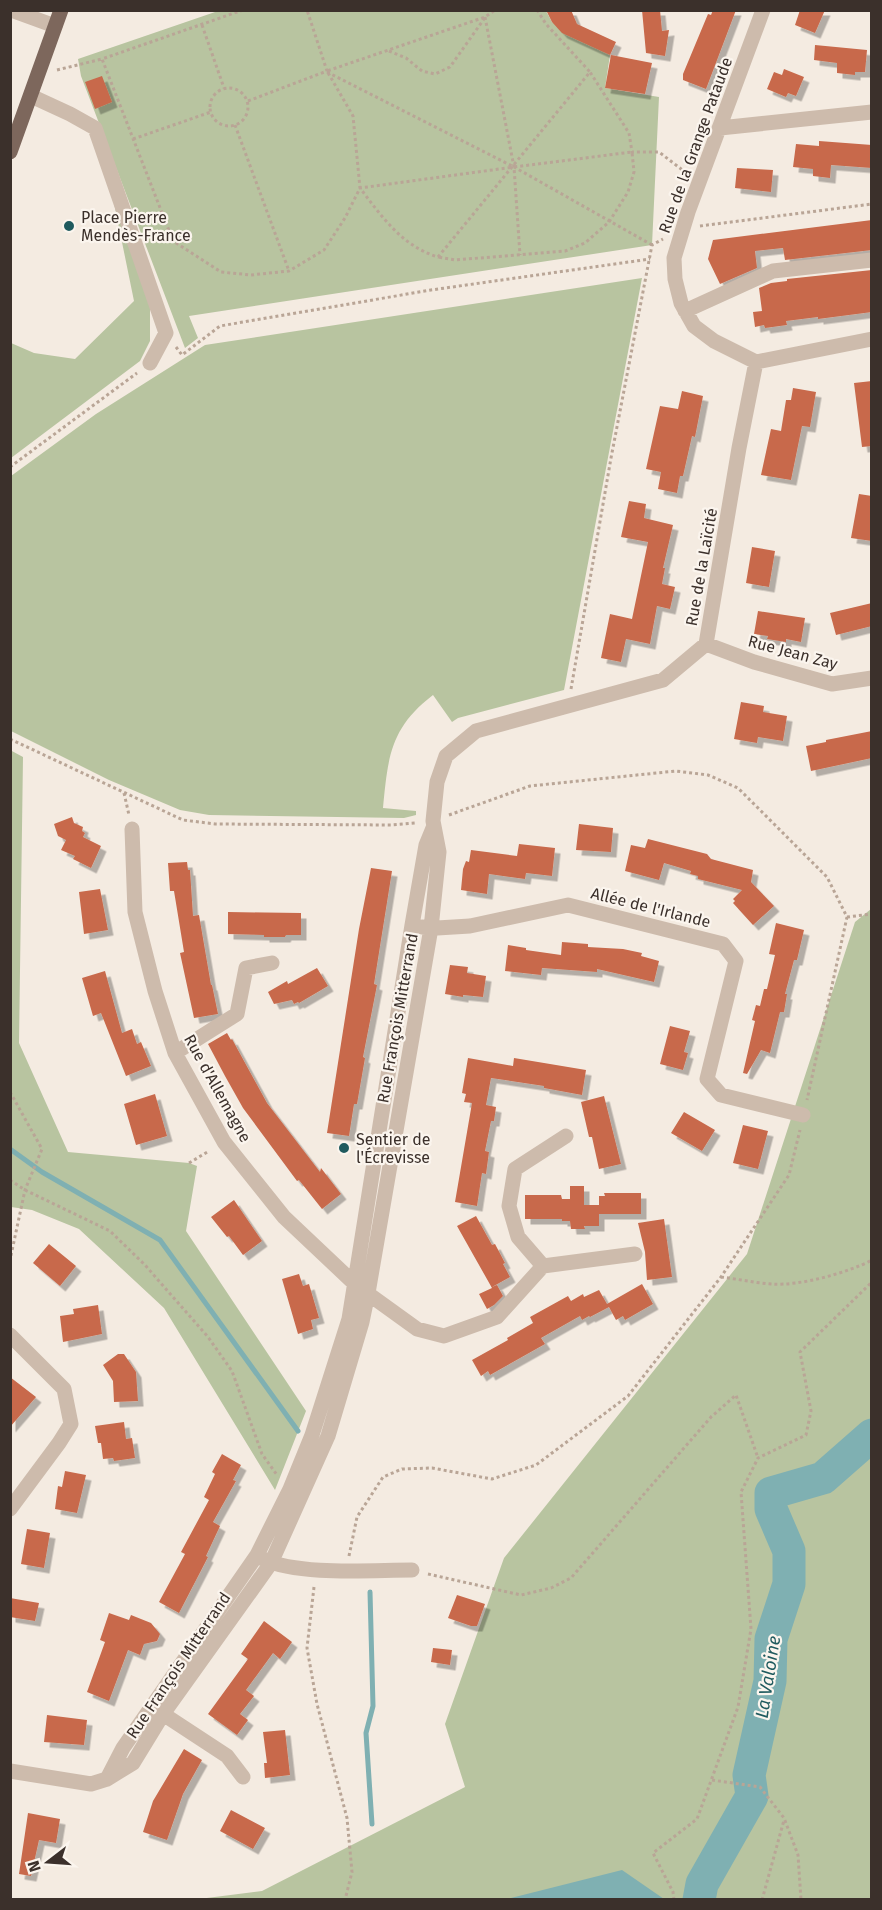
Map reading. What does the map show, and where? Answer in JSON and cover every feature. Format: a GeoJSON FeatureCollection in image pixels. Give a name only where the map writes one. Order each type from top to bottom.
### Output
{"type":"FeatureCollection","features":[{"type":"Feature","properties":{"kind":"main road"},"geometry":{"type":"LineString","coordinates":[[10,152],[61,10]]}},
{"type":"Feature","properties":{"kind":"street"},"geometry":{"type":"LineString","coordinates":[[11,10],[55,26]]}},
{"type":"Feature","properties":{"kind":"street","name":"Rue de la Grange Pataude"},"geometry":{"type":"LineString","coordinates":[[756,362],[714,342],[694,326],[681,303],[675,279],[674,258],[764,10]]}},
{"type":"Feature","properties":{"kind":"street"},"geometry":{"type":"LineString","coordinates":[[31,96],[94,128],[166,333],[150,363]]}},
{"type":"Feature","properties":{"kind":"street"},"geometry":{"type":"LineString","coordinates":[[720,128],[872,112]]}},
{"type":"Feature","properties":{"kind":"street"},"geometry":{"type":"LineString","coordinates":[[686,311],[773,271],[872,260]]}},
{"type":"Feature","properties":{"kind":"street"},"geometry":{"type":"LineString","coordinates":[[756,362],[872,339]]}},
{"type":"Feature","properties":{"kind":"street","name":"Rue de la Laïcité"},"geometry":{"type":"LineString","coordinates":[[433,828],[437,782],[447,756],[476,731],[663,680],[706,644],[756,362]]}},
{"type":"Feature","properties":{"kind":"street","name":"Rue Jean Zay"},"geometry":{"type":"LineString","coordinates":[[706,644],[754,662],[832,684],[872,678]]}},
{"type":"Feature","properties":{"kind":"street","name":"Rue François Mitterrand"},"geometry":{"type":"LineString","coordinates":[[10,1771],[91,1784],[107,1779],[133,1763],[163,1714],[272,1563],[328,1436],[362,1322],[362,1289],[412,925],[426,845],[433,828]]}},
{"type":"Feature","properties":{"kind":"street","name":"Rue François Mitterrand"},"geometry":{"type":"LineString","coordinates":[[107,1779],[123,1748],[257,1556],[290,1489],[312,1435],[349,1319],[362,1289],[431,928],[439,852],[433,828]]}},
{"type":"Feature","properties":{"kind":"street","name":"Rue d'Allemagne"},"geometry":{"type":"LineString","coordinates":[[132,829],[135,912],[155,991],[175,1053],[224,1142],[284,1216],[362,1289],[417,1329],[444,1336],[497,1317],[543,1266]]}},
{"type":"Feature","properties":{"kind":"street","name":"Allée de l'Irlande"},"geometry":{"type":"LineString","coordinates":[[431,928],[470,926],[567,905],[723,944],[736,961],[707,1079],[721,1095],[803,1115]]}},
{"type":"Feature","properties":{"kind":"street","name":"Rue François Mitterrand"},"geometry":{"type":"LineString","coordinates":[[412,925],[431,928]]}},
{"type":"Feature","properties":{"kind":"street"},"geometry":{"type":"LineString","coordinates":[[175,1053],[237,1014],[246,968],[272,963]]}},
{"type":"Feature","properties":{"kind":"street"},"geometry":{"type":"LineString","coordinates":[[566,1136],[515,1169],[509,1206],[518,1237],[543,1266],[635,1254]]}},
{"type":"Feature","properties":{"kind":"street"},"geometry":{"type":"LineString","coordinates":[[10,1335],[64,1389],[70,1424],[59,1443],[10,1509]]}},
{"type":"Feature","properties":{"kind":"street"},"geometry":{"type":"LineString","coordinates":[[257,1556],[272,1563],[316,1570],[412,1570]]}},
{"type":"Feature","properties":{"kind":"street"},"geometry":{"type":"LineString","coordinates":[[163,1714],[227,1756],[243,1777]]}},
{"type":"Feature","properties":{"kind":"path"},"geometry":{"type":"LineString","coordinates":[[38,74],[102,59],[243,10]]}},
{"type":"Feature","properties":{"kind":"path"},"geometry":{"type":"LineString","coordinates":[[102,59],[173,241],[221,272],[251,275],[289,271],[324,250],[345,218],[360,188],[353,116],[327,71],[307,10]]}},
{"type":"Feature","properties":{"kind":"path"},"geometry":{"type":"LineString","coordinates":[[248,101],[327,71],[485,17],[495,10]]}},
{"type":"Feature","properties":{"kind":"path"},"geometry":{"type":"LineString","coordinates":[[360,188],[394,230],[421,252],[455,261],[565,251],[585,243],[609,222],[628,192],[634,172],[629,134],[615,108],[590,72],[546,24],[537,10]]}},
{"type":"Feature","properties":{"kind":"path"},"geometry":{"type":"LineString","coordinates":[[387,51],[406,58],[422,71],[435,74],[450,67],[485,17]]}},
{"type":"Feature","properties":{"kind":"path"},"geometry":{"type":"LineString","coordinates":[[485,17],[514,167],[520,255]]}},
{"type":"Feature","properties":{"kind":"path"},"geometry":{"type":"LineString","coordinates":[[202,25],[224,88]]}},
{"type":"Feature","properties":{"kind":"path"},"geometry":{"type":"LineString","coordinates":[[327,71],[514,167],[652,245]]}},
{"type":"Feature","properties":{"kind":"path"},"geometry":{"type":"LineString","coordinates":[[438,257],[590,72]]}},
{"type":"Feature","properties":{"kind":"path"},"geometry":{"type":"LineString","coordinates":[[232,87],[239,90],[248,101],[249,109],[246,116],[234,125],[220,124],[211,112],[212,97],[224,88],[232,87]]}},
{"type":"Feature","properties":{"kind":"path"},"geometry":{"type":"LineString","coordinates":[[133,140],[211,112]]}},
{"type":"Feature","properties":{"kind":"path"},"geometry":{"type":"LineString","coordinates":[[234,125],[289,271]]}},
{"type":"Feature","properties":{"kind":"path"},"geometry":{"type":"LineString","coordinates":[[360,188],[632,152],[659,152],[700,182]]}},
{"type":"Feature","properties":{"kind":"path"},"geometry":{"type":"LineString","coordinates":[[652,245],[684,228],[872,204]]}},
{"type":"Feature","properties":{"kind":"path"},"geometry":{"type":"LineString","coordinates":[[568,706],[611,458],[652,245]]}},
{"type":"Feature","properties":{"kind":"path"},"geometry":{"type":"LineString","coordinates":[[166,333],[182,355],[220,326],[431,290],[650,258]]}},
{"type":"Feature","properties":{"kind":"path"},"geometry":{"type":"LineString","coordinates":[[10,468],[150,363]]}},
{"type":"Feature","properties":{"kind":"path"},"geometry":{"type":"LineString","coordinates":[[124,793],[132,829]]}},
{"type":"Feature","properties":{"kind":"path"},"geometry":{"type":"LineString","coordinates":[[847,917],[872,914]]}},
{"type":"Feature","properties":{"kind":"path"},"geometry":{"type":"LineString","coordinates":[[10,1092],[42,1149],[25,1190],[10,1260]]}},
{"type":"Feature","properties":{"kind":"path"},"geometry":{"type":"LineString","coordinates":[[189,1162],[224,1142]]}},
{"type":"Feature","properties":{"kind":"path"},"geometry":{"type":"LineString","coordinates":[[10,1180],[25,1190],[110,1231],[145,1265],[208,1337],[232,1371],[262,1454],[290,1489]]}},
{"type":"Feature","properties":{"kind":"path"},"geometry":{"type":"LineString","coordinates":[[346,1570],[357,1516],[383,1477],[402,1469],[432,1468],[492,1479],[536,1465],[628,1396],[721,1277],[775,1284],[803,1281],[860,1266],[872,1260]]}},
{"type":"Feature","properties":{"kind":"path"},"geometry":{"type":"LineString","coordinates":[[674,1899],[673,1892],[653,1853],[696,1818],[738,1707],[751,1629],[741,1492],[758,1458],[806,1435],[811,1411],[801,1352],[872,1282]]}},
{"type":"Feature","properties":{"kind":"path"},"geometry":{"type":"LineString","coordinates":[[412,1570],[521,1595],[551,1588],[571,1578],[711,1417],[736,1395],[758,1458]]}},
{"type":"Feature","properties":{"kind":"path"},"geometry":{"type":"LineString","coordinates":[[316,1570],[307,1648],[317,1704],[347,1818],[352,1872],[345,1899]]}},
{"type":"Feature","properties":{"kind":"path"},"geometry":{"type":"LineString","coordinates":[[711,1780],[760,1787],[784,1818],[798,1855],[801,1899]]}},
{"type":"Feature","properties":{"kind":"path"},"geometry":{"type":"LineString","coordinates":[[762,1899],[784,1818]]}},
{"type":"Feature","properties":{"kind":"green space"},"geometry":{"type":"Polygon","coordinates":[[[218,11],[546,11],[552,22],[610,55],[605,88],[659,97],[652,245],[189,316],[198,338],[185,348],[81,76],[78,59],[218,11]]]}},
{"type":"Feature","properties":{"kind":"green space"},"geometry":{"type":"Polygon","coordinates":[[[114,203],[150,305],[150,341],[140,361],[11,458],[11,343],[34,353],[75,359],[134,301],[114,203]]]}},
{"type":"Feature","properties":{"kind":"green space"},"geometry":{"type":"Polygon","coordinates":[[[642,278],[564,690],[458,718],[452,722],[433,695],[408,719],[400,732],[387,773],[383,808],[416,811],[416,815],[404,818],[209,815],[180,810],[109,780],[11,731],[11,476],[96,414],[205,345],[642,278]]]}},
{"type":"Feature","properties":{"kind":"green space"},"geometry":{"type":"Polygon","coordinates":[[[10,750],[23,757],[19,1043],[68,1152],[189,1163],[197,1166],[186,1231],[306,1411],[275,1490],[164,1308],[79,1229],[32,1210],[11,1207],[10,750]]]}},
{"type":"Feature","properties":{"kind":"green space"},"geometry":{"type":"Polygon","coordinates":[[[871,909],[871,1899],[191,1900],[262,1891],[465,1787],[445,1724],[504,1558],[747,1254],[855,922],[871,909]]]}},
{"type":"Feature","properties":{"kind":"water"},"geometry":{"type":"Polygon","coordinates":[[[871,1422],[871,1436],[843,1464],[823,1478],[777,1491],[771,1509],[785,1537],[789,1551],[789,1584],[772,1639],[770,1681],[749,1775],[752,1796],[727,1846],[702,1884],[700,1899],[692,1899],[694,1872],[700,1859],[706,1859],[717,1851],[720,1841],[742,1813],[741,1784],[754,1750],[762,1708],[768,1639],[786,1578],[783,1566],[784,1540],[768,1520],[767,1500],[774,1489],[790,1476],[837,1461],[871,1422]]]}},
{"type":"Feature","properties":{"kind":"water"},"geometry":{"type":"Polygon","coordinates":[[[622,1870],[664,1899],[507,1899],[622,1870]]]}},
{"type":"Feature","properties":{"kind":"building"},"geometry":{"type":"Polygon","coordinates":[[[546,10],[571,10],[577,24],[616,42],[610,55],[562,33],[552,22],[546,10]]]}},
{"type":"Feature","properties":{"kind":"building"},"geometry":{"type":"Polygon","coordinates":[[[642,10],[660,10],[662,31],[669,30],[665,56],[646,53],[642,10]]]}},
{"type":"Feature","properties":{"kind":"building"},"geometry":{"type":"Polygon","coordinates":[[[713,10],[736,10],[706,89],[683,80],[683,74],[708,14],[711,15],[713,10]]]}},
{"type":"Feature","properties":{"kind":"building"},"geometry":{"type":"Polygon","coordinates":[[[800,10],[825,10],[815,33],[795,25],[800,10]]]}},
{"type":"Feature","properties":{"kind":"building"},"geometry":{"type":"Polygon","coordinates":[[[815,45],[867,50],[865,72],[855,72],[855,75],[837,73],[837,63],[814,60],[815,45]]]}},
{"type":"Feature","properties":{"kind":"building"},"geometry":{"type":"Polygon","coordinates":[[[611,55],[652,63],[645,94],[605,88],[611,55]]]}},
{"type":"Feature","properties":{"kind":"building"},"geometry":{"type":"Polygon","coordinates":[[[784,69],[804,77],[796,96],[788,93],[786,97],[767,89],[774,72],[782,75],[784,69]]]}},
{"type":"Feature","properties":{"kind":"building"},"geometry":{"type":"Polygon","coordinates":[[[102,76],[112,102],[95,109],[85,82],[102,76]]]}},
{"type":"Feature","properties":{"kind":"building"},"geometry":{"type":"Polygon","coordinates":[[[819,141],[872,145],[872,168],[831,165],[830,178],[813,176],[813,169],[793,167],[796,144],[819,146],[819,141]]]}},
{"type":"Feature","properties":{"kind":"building"},"geometry":{"type":"Polygon","coordinates":[[[737,168],[773,170],[771,192],[735,188],[737,168]]]}},
{"type":"Feature","properties":{"kind":"building"},"geometry":{"type":"Polygon","coordinates":[[[872,220],[872,250],[785,260],[783,248],[755,251],[757,268],[720,284],[708,259],[713,240],[872,220]]]}},
{"type":"Feature","properties":{"kind":"building"},"geometry":{"type":"Polygon","coordinates":[[[872,270],[872,312],[786,321],[787,325],[765,328],[764,325],[755,327],[753,312],[762,311],[759,288],[771,283],[787,281],[787,279],[872,270]]]}},
{"type":"Feature","properties":{"kind":"building"},"geometry":{"type":"Polygon","coordinates":[[[872,381],[872,446],[862,447],[854,383],[872,381]]]}},
{"type":"Feature","properties":{"kind":"building"},"geometry":{"type":"Polygon","coordinates":[[[793,388],[816,392],[810,427],[802,426],[791,480],[761,475],[771,429],[781,431],[786,400],[791,400],[793,388]]]}},
{"type":"Feature","properties":{"kind":"building"},"geometry":{"type":"Polygon","coordinates":[[[682,391],[703,396],[695,437],[692,436],[677,493],[658,489],[661,472],[646,469],[660,406],[678,409],[682,391]]]}},
{"type":"Feature","properties":{"kind":"building"},"geometry":{"type":"Polygon","coordinates":[[[859,494],[872,496],[872,541],[851,538],[859,494]]]}},
{"type":"Feature","properties":{"kind":"building"},"geometry":{"type":"Polygon","coordinates":[[[629,501],[646,504],[644,518],[673,525],[663,568],[665,568],[662,584],[675,587],[670,609],[657,606],[650,644],[626,639],[621,662],[601,658],[610,614],[632,619],[648,542],[621,537],[629,501]]]}},
{"type":"Feature","properties":{"kind":"building"},"geometry":{"type":"Polygon","coordinates":[[[752,547],[775,551],[769,587],[746,583],[752,547]]]}},
{"type":"Feature","properties":{"kind":"building"},"geometry":{"type":"Polygon","coordinates":[[[872,603],[872,626],[836,635],[830,613],[872,603]]]}},
{"type":"Feature","properties":{"kind":"building"},"geometry":{"type":"Polygon","coordinates":[[[758,611],[805,618],[801,642],[767,639],[768,636],[754,634],[758,611]]]}},
{"type":"Feature","properties":{"kind":"building"},"geometry":{"type":"Polygon","coordinates":[[[741,702],[764,706],[763,712],[787,716],[783,741],[758,737],[757,743],[734,739],[741,702]]]}},
{"type":"Feature","properties":{"kind":"building"},"geometry":{"type":"Polygon","coordinates":[[[872,731],[872,758],[811,771],[806,746],[872,731]]]}},
{"type":"Feature","properties":{"kind":"building"},"geometry":{"type":"Polygon","coordinates":[[[72,817],[74,823],[83,827],[82,831],[85,833],[83,837],[101,846],[91,868],[73,859],[75,856],[61,850],[66,840],[58,836],[54,824],[72,817]]]}},
{"type":"Feature","properties":{"kind":"building"},"geometry":{"type":"Polygon","coordinates":[[[579,824],[613,828],[611,852],[576,850],[579,824]]]}},
{"type":"Feature","properties":{"kind":"building"},"geometry":{"type":"Polygon","coordinates":[[[648,839],[707,854],[711,859],[753,870],[751,882],[774,906],[753,925],[733,903],[735,901],[733,899],[742,890],[698,879],[698,876],[690,874],[691,871],[664,863],[659,880],[625,871],[631,845],[645,848],[648,839]]]}},
{"type":"Feature","properties":{"kind":"building"},"geometry":{"type":"Polygon","coordinates":[[[519,844],[555,848],[552,876],[526,873],[525,879],[489,874],[487,894],[461,890],[463,869],[466,861],[469,862],[471,850],[517,856],[519,844]]]}},
{"type":"Feature","properties":{"kind":"building"},"geometry":{"type":"Polygon","coordinates":[[[187,862],[188,870],[190,870],[193,916],[199,915],[218,1014],[194,1018],[180,953],[184,952],[174,891],[170,891],[168,863],[187,862]]]}},
{"type":"Feature","properties":{"kind":"building"},"geometry":{"type":"Polygon","coordinates":[[[371,868],[392,871],[374,984],[377,985],[363,1057],[365,1058],[357,1104],[354,1104],[349,1136],[327,1133],[359,929],[371,868]]]}},
{"type":"Feature","properties":{"kind":"building"},"geometry":{"type":"Polygon","coordinates":[[[100,889],[108,930],[84,934],[79,892],[100,889]]]}},
{"type":"Feature","properties":{"kind":"building"},"geometry":{"type":"Polygon","coordinates":[[[228,912],[301,913],[301,935],[264,937],[264,935],[228,934],[228,912]]]}},
{"type":"Feature","properties":{"kind":"building"},"geometry":{"type":"Polygon","coordinates":[[[776,923],[804,930],[797,960],[794,960],[785,994],[787,994],[784,1012],[780,1012],[770,1053],[761,1050],[747,1074],[743,1073],[755,1021],[752,1020],[756,1005],[760,1006],[764,989],[767,989],[775,955],[769,954],[776,923]]]}},
{"type":"Feature","properties":{"kind":"building"},"geometry":{"type":"Polygon","coordinates":[[[562,942],[642,953],[641,956],[659,961],[654,982],[597,969],[597,972],[542,968],[541,975],[505,971],[508,945],[561,955],[562,942]]]}},
{"type":"Feature","properties":{"kind":"building"},"geometry":{"type":"Polygon","coordinates":[[[450,965],[468,967],[467,973],[486,976],[483,997],[445,994],[450,965]]]}},
{"type":"Feature","properties":{"kind":"building"},"geometry":{"type":"Polygon","coordinates":[[[317,968],[328,986],[299,1003],[294,1004],[292,1000],[274,1004],[268,992],[317,968]]]}},
{"type":"Feature","properties":{"kind":"building"},"geometry":{"type":"Polygon","coordinates":[[[105,971],[122,1033],[132,1029],[137,1044],[141,1042],[151,1066],[126,1076],[101,1013],[93,1016],[82,978],[105,971]]]}},
{"type":"Feature","properties":{"kind":"building"},"geometry":{"type":"Polygon","coordinates":[[[670,1026],[690,1031],[684,1052],[688,1053],[683,1070],[660,1064],[670,1026]]]}},
{"type":"Feature","properties":{"kind":"building"},"geometry":{"type":"Polygon","coordinates":[[[227,1033],[267,1103],[320,1172],[321,1168],[341,1194],[322,1209],[299,1180],[297,1181],[243,1108],[225,1076],[208,1044],[227,1033]]]}},
{"type":"Feature","properties":{"kind":"building"},"geometry":{"type":"Polygon","coordinates":[[[468,1058],[513,1066],[514,1058],[586,1070],[582,1095],[544,1088],[544,1086],[491,1078],[486,1105],[496,1107],[485,1151],[489,1152],[486,1174],[482,1173],[477,1206],[455,1202],[472,1103],[464,1102],[466,1094],[462,1093],[468,1058]]]}},
{"type":"Feature","properties":{"kind":"building"},"geometry":{"type":"Polygon","coordinates":[[[155,1094],[167,1136],[136,1145],[124,1104],[155,1094]]]}},
{"type":"Feature","properties":{"kind":"building"},"geometry":{"type":"Polygon","coordinates":[[[604,1096],[621,1164],[599,1169],[581,1102],[604,1096]]]}},
{"type":"Feature","properties":{"kind":"building"},"geometry":{"type":"Polygon","coordinates":[[[684,1112],[715,1130],[702,1151],[671,1133],[684,1112]]]}},
{"type":"Feature","properties":{"kind":"building"},"geometry":{"type":"Polygon","coordinates":[[[743,1125],[768,1131],[758,1169],[733,1163],[743,1125]]]}},
{"type":"Feature","properties":{"kind":"building"},"geometry":{"type":"Polygon","coordinates":[[[570,1186],[584,1186],[584,1205],[599,1205],[599,1196],[605,1196],[604,1193],[641,1193],[641,1214],[599,1214],[599,1226],[584,1226],[585,1229],[571,1229],[570,1221],[562,1221],[562,1219],[525,1219],[525,1195],[561,1195],[562,1199],[570,1199],[570,1186]]]}},
{"type":"Feature","properties":{"kind":"building"},"geometry":{"type":"Polygon","coordinates":[[[234,1200],[262,1241],[243,1255],[211,1217],[234,1200]]]}},
{"type":"Feature","properties":{"kind":"building"},"geometry":{"type":"Polygon","coordinates":[[[476,1216],[492,1245],[495,1244],[510,1277],[492,1287],[497,1285],[503,1296],[487,1309],[479,1294],[492,1288],[457,1226],[476,1216]]]}},
{"type":"Feature","properties":{"kind":"building"},"geometry":{"type":"Polygon","coordinates":[[[664,1219],[672,1277],[647,1280],[645,1252],[638,1223],[664,1219]]]}},
{"type":"Feature","properties":{"kind":"building"},"geometry":{"type":"Polygon","coordinates":[[[49,1244],[76,1266],[60,1286],[33,1263],[49,1244]]]}},
{"type":"Feature","properties":{"kind":"building"},"geometry":{"type":"Polygon","coordinates":[[[299,1274],[303,1286],[309,1284],[319,1318],[311,1320],[313,1329],[298,1334],[282,1279],[299,1274]]]}},
{"type":"Feature","properties":{"kind":"building"},"geometry":{"type":"Polygon","coordinates":[[[642,1284],[653,1304],[625,1320],[623,1316],[616,1320],[609,1307],[582,1320],[580,1316],[541,1338],[545,1344],[490,1375],[488,1371],[481,1376],[472,1360],[533,1323],[530,1317],[568,1296],[571,1301],[583,1294],[584,1297],[599,1290],[607,1304],[642,1284]]]}},
{"type":"Feature","properties":{"kind":"building"},"geometry":{"type":"Polygon","coordinates":[[[98,1305],[102,1334],[63,1342],[60,1316],[74,1314],[73,1309],[98,1305]]]}},
{"type":"Feature","properties":{"kind":"building"},"geometry":{"type":"Polygon","coordinates":[[[118,1354],[124,1354],[136,1372],[138,1401],[114,1402],[113,1381],[103,1365],[118,1354]]]}},
{"type":"Feature","properties":{"kind":"building"},"geometry":{"type":"Polygon","coordinates":[[[10,1377],[36,1397],[10,1427],[10,1377]]]}},
{"type":"Feature","properties":{"kind":"building"},"geometry":{"type":"Polygon","coordinates":[[[124,1422],[126,1439],[132,1438],[135,1458],[114,1461],[113,1458],[103,1459],[101,1443],[98,1443],[95,1426],[124,1422]]]}},
{"type":"Feature","properties":{"kind":"building"},"geometry":{"type":"Polygon","coordinates":[[[222,1454],[241,1465],[233,1480],[236,1481],[213,1522],[220,1526],[206,1556],[208,1557],[179,1613],[159,1602],[185,1554],[181,1552],[209,1500],[204,1497],[215,1474],[212,1472],[222,1454]]]}},
{"type":"Feature","properties":{"kind":"building"},"geometry":{"type":"Polygon","coordinates":[[[65,1471],[86,1475],[77,1513],[55,1509],[58,1486],[62,1487],[65,1471]]]}},
{"type":"Feature","properties":{"kind":"building"},"geometry":{"type":"Polygon","coordinates":[[[27,1529],[50,1533],[44,1568],[21,1564],[27,1529]]]}},
{"type":"Feature","properties":{"kind":"building"},"geometry":{"type":"Polygon","coordinates":[[[457,1595],[485,1604],[477,1626],[448,1618],[457,1595]]]}},
{"type":"Feature","properties":{"kind":"building"},"geometry":{"type":"Polygon","coordinates":[[[10,1598],[39,1603],[35,1621],[10,1617],[10,1598]]]}},
{"type":"Feature","properties":{"kind":"building"},"geometry":{"type":"Polygon","coordinates":[[[109,1613],[129,1620],[131,1615],[151,1623],[160,1634],[157,1641],[144,1644],[140,1655],[128,1650],[109,1701],[87,1692],[105,1642],[100,1640],[109,1613]]]}},
{"type":"Feature","properties":{"kind":"building"},"geometry":{"type":"Polygon","coordinates":[[[264,1621],[292,1642],[280,1659],[273,1653],[246,1690],[254,1696],[240,1714],[248,1720],[237,1735],[208,1714],[248,1659],[241,1654],[264,1621]]]}},
{"type":"Feature","properties":{"kind":"building"},"geometry":{"type":"Polygon","coordinates":[[[433,1648],[452,1650],[450,1665],[431,1662],[433,1648]]]}},
{"type":"Feature","properties":{"kind":"building"},"geometry":{"type":"Polygon","coordinates":[[[47,1715],[87,1720],[84,1745],[44,1742],[47,1715]]]}},
{"type":"Feature","properties":{"kind":"building"},"geometry":{"type":"Polygon","coordinates":[[[285,1730],[290,1775],[265,1778],[264,1763],[267,1763],[263,1732],[285,1730]]]}},
{"type":"Feature","properties":{"kind":"building"},"geometry":{"type":"Polygon","coordinates":[[[184,1749],[202,1760],[183,1794],[167,1840],[143,1832],[153,1801],[184,1749]]]}},
{"type":"Feature","properties":{"kind":"building"},"geometry":{"type":"Polygon","coordinates":[[[231,1810],[265,1828],[253,1849],[220,1831],[231,1810]]]}},
{"type":"Feature","properties":{"kind":"building"},"geometry":{"type":"Polygon","coordinates":[[[28,1813],[60,1819],[56,1843],[39,1840],[31,1876],[19,1874],[28,1813]]]}},
{"type":"Feature","properties":{"kind":"waterway"},"geometry":{"type":"LineString","coordinates":[[10,1149],[42,1172],[160,1240],[298,1431]]}},
{"type":"Feature","properties":{"kind":"waterway","name":"La Valoine"},"geometry":{"type":"LineString","coordinates":[[699,1900],[702,1884],[752,1796],[749,1775],[770,1681],[771,1639],[789,1584],[789,1551],[771,1509],[771,1493],[823,1478],[872,1435]]}},
{"type":"Feature","properties":{"kind":"waterway"},"geometry":{"type":"LineString","coordinates":[[370,1592],[373,1706],[366,1733],[372,1824]]}},
{"type":"Feature","properties":{"kind":"place","name":"Place Pierre Mendès-France"},"geometry":{"type":"Point","coordinates":[69,226]}},
{"type":"Feature","properties":{"kind":"place","name":"Sentier de l'Écrevisse"},"geometry":{"type":"Point","coordinates":[344,1148]}}]}
